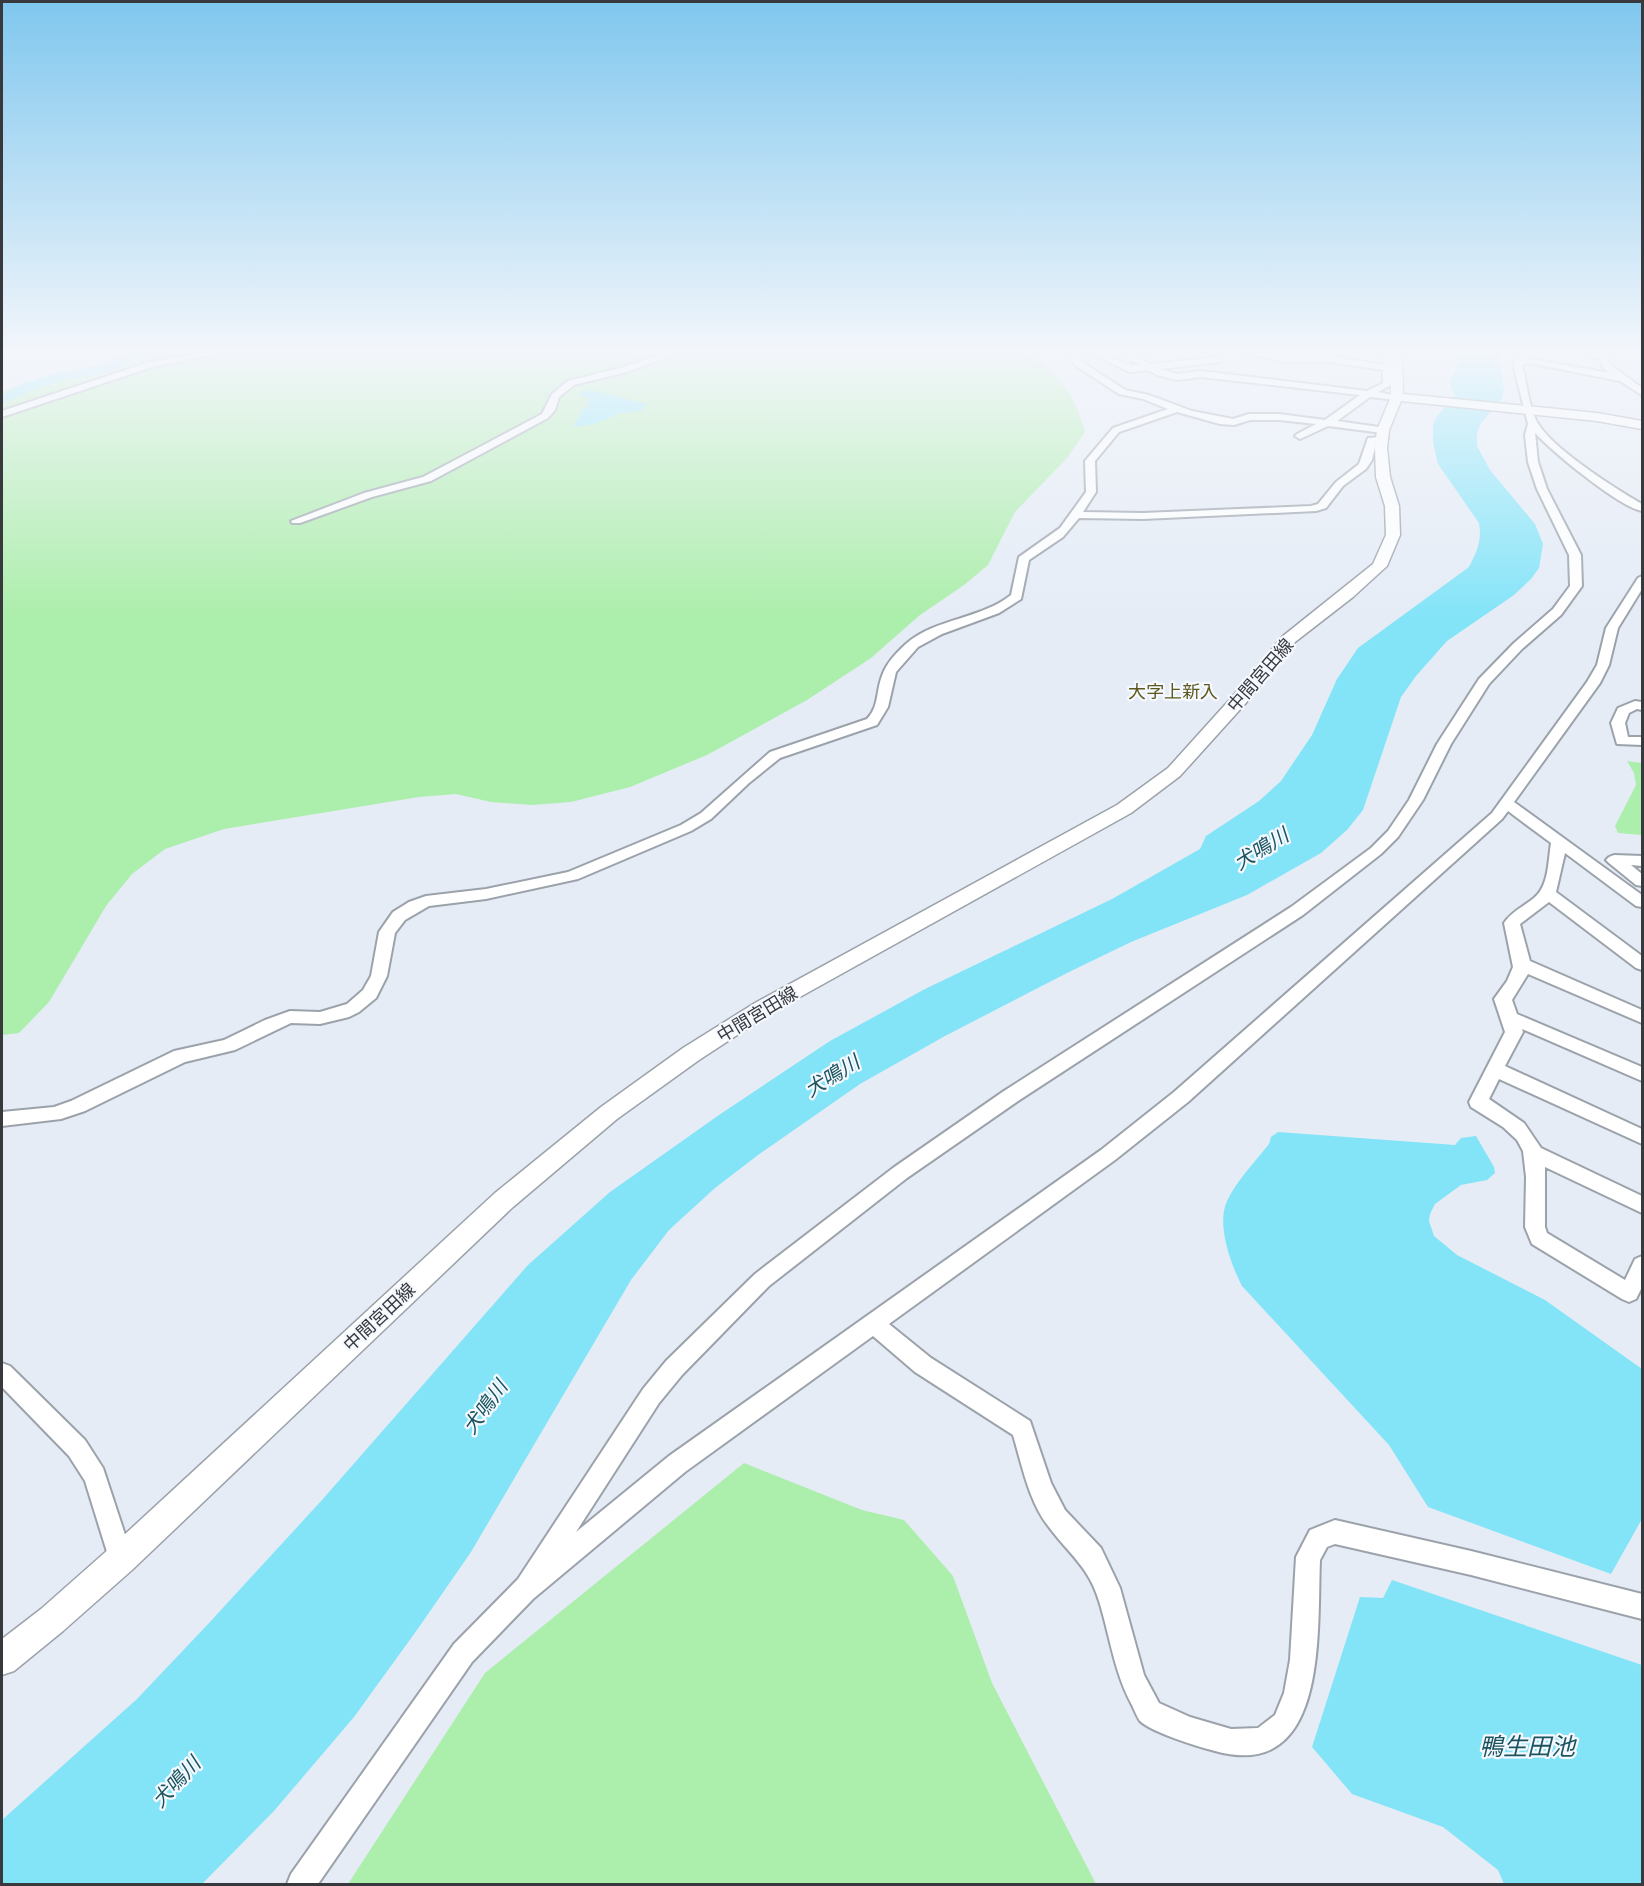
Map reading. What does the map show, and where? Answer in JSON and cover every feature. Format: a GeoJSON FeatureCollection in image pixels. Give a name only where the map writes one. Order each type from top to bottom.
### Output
{"type":"FeatureCollection","features":[{"type":"Feature","properties":{"kind":"main road","name":"中間宮田線"},"geometry":{"type":"LineString","coordinates":[[2,1659],[52,1620],[121,1558],[504,1200],[609,1113],[691,1054],[764,1008],[1124,809],[1174,772],[1239,700],[1289,639],[1348,594],[1380,566],[1393,535],[1392,506],[1383,477],[1383,441]]}},
{"type":"Feature","properties":{"kind":"street"},"geometry":{"type":"LineString","coordinates":[[296,522],[368,495],[427,479],[498,441]]}},
{"type":"Feature","properties":{"kind":"street"},"geometry":{"type":"LineString","coordinates":[[2,1119],[54,1114],[78,1106],[180,1056],[229,1045],[290,1017],[320,1018],[343,1013],[370,994],[379,976],[387,932],[399,916],[415,906],[426,901],[486,894],[572,876],[686,828],[706,816],[744,780],[775,755],[872,722],[880,716],[892,670],[912,646],[922,638],[1013,600],[1017,596],[1023,559],[1062,533],[1076,515],[1076,511],[1091,492],[1090,461],[1106,441]]}},
{"type":"Feature","properties":{"kind":"street"},"geometry":{"type":"LineString","coordinates":[[1076,515],[1143,516],[1312,509],[1322,506],[1333,491],[1364,466],[1371,454],[1372,441]]}},
{"type":"Feature","properties":{"kind":"street"},"geometry":{"type":"LineString","coordinates":[[524,1590],[651,1396],[674,1368],[762,1280],[900,1173],[1021,1089],[1297,911],[1376,851],[1393,834],[1416,800],[1444,744],[1484,682],[1518,646],[1557,612],[1576,586],[1575,555],[1542,489],[1533,462],[1531,441]]}},
{"type":"Feature","properties":{"kind":"street"},"geometry":{"type":"LineString","coordinates":[[1550,441],[1598,480],[1642,508]]}},
{"type":"Feature","properties":{"kind":"street"},"geometry":{"type":"LineString","coordinates":[[301,1884],[463,1653],[524,1590],[677,1464],[1108,1155],[1181,1098],[1497,816],[1593,684],[1603,665],[1612,628],[1642,580]]}},
{"type":"Feature","properties":{"kind":"street"},"geometry":{"type":"LineString","coordinates":[[1642,706],[1635,705],[1623,711],[1618,723],[1622,741],[1642,741]]}},
{"type":"Feature","properties":{"kind":"street"},"geometry":{"type":"LineString","coordinates":[[1507,804],[1642,902]]}},
{"type":"Feature","properties":{"kind":"street"},"geometry":{"type":"LineString","coordinates":[[1559,842],[1548,894],[1539,903],[1518,914],[1512,923],[1523,965],[1520,977],[1503,999],[1512,1019],[1514,1032],[1478,1102],[1503,1117],[1527,1140],[1534,1153],[1535,1227],[1539,1238],[1629,1293],[1642,1265]]}},
{"type":"Feature","properties":{"kind":"street"},"geometry":{"type":"LineString","coordinates":[[1642,861],[1614,860],[1642,881]]}},
{"type":"Feature","properties":{"kind":"street"},"geometry":{"type":"LineString","coordinates":[[1548,894],[1642,964]]}},
{"type":"Feature","properties":{"kind":"street"},"geometry":{"type":"LineString","coordinates":[[1523,965],[1642,1017]]}},
{"type":"Feature","properties":{"kind":"street"},"geometry":{"type":"LineString","coordinates":[[1512,1019],[1642,1074]]}},
{"type":"Feature","properties":{"kind":"street"},"geometry":{"type":"LineString","coordinates":[[1495,1069],[1642,1137]]}},
{"type":"Feature","properties":{"kind":"street"},"geometry":{"type":"LineString","coordinates":[[1534,1153],[1642,1205]]}},
{"type":"Feature","properties":{"kind":"street"},"geometry":{"type":"LineString","coordinates":[[874,1324],[923,1365],[1022,1428],[1040,1486],[1056,1518],[1092,1557],[1111,1597],[1132,1679],[1150,1712],[1187,1730],[1231,1742],[1263,1741],[1284,1724],[1297,1694],[1303,1660],[1308,1557],[1319,1538],[1335,1532],[1472,1563],[1642,1607]]}},
{"type":"Feature","properties":{"kind":"street"},"geometry":{"type":"LineString","coordinates":[[2,1373],[77,1448],[95,1476],[121,1558]]}},
{"type":"Feature","properties":{"kind":"green space"},"geometry":{"type":"Polygon","coordinates":[[[2,441],[1079,441],[1067,458],[1015,512],[988,565],[964,585],[920,615],[871,658],[807,700],[707,755],[630,787],[571,802],[532,805],[491,802],[456,794],[419,797],[224,829],[165,849],[132,874],[106,906],[49,1002],[19,1033],[2,1035],[2,441]]]}},
{"type":"Feature","properties":{"kind":"green space"},"geometry":{"type":"Polygon","coordinates":[[[1627,761],[1642,763],[1642,835],[1618,833],[1615,826],[1636,785],[1634,773],[1627,761]]]}},
{"type":"Feature","properties":{"kind":"green space"},"geometry":{"type":"Polygon","coordinates":[[[744,1463],[862,1510],[904,1520],[953,1576],[992,1683],[1096,1884],[348,1884],[485,1673],[744,1463]]]}},
{"type":"Feature","properties":{"kind":"water","name":"犬鳴川"},"geometry":{"type":"Polygon","coordinates":[[[1477,441],[1477,446],[1490,470],[1535,524],[1543,544],[1539,568],[1514,595],[1447,641],[1416,676],[1401,697],[1363,810],[1347,830],[1321,853],[1247,895],[1131,942],[1069,972],[945,1036],[860,1084],[758,1155],[715,1188],[669,1230],[631,1280],[471,1552],[417,1630],[354,1717],[274,1811],[202,1884],[2,1884],[2,1820],[137,1699],[322,1500],[528,1265],[610,1192],[719,1115],[830,1041],[925,989],[1112,899],[1200,849],[1206,836],[1259,801],[1281,781],[1312,735],[1337,679],[1358,648],[1469,567],[1474,556],[1479,541],[1479,523],[1438,464],[1433,442],[1477,441]]]}},
{"type":"Feature","properties":{"kind":"water"},"geometry":{"type":"Polygon","coordinates":[[[1278,1132],[1455,1145],[1461,1138],[1476,1136],[1494,1167],[1495,1173],[1487,1180],[1461,1185],[1435,1204],[1429,1221],[1434,1236],[1457,1255],[1545,1300],[1642,1369],[1642,1519],[1611,1574],[1428,1507],[1389,1445],[1242,1286],[1226,1244],[1224,1210],[1227,1201],[1246,1171],[1269,1144],[1271,1137],[1278,1132]]]}},
{"type":"Feature","properties":{"kind":"water","name":"鴨生田池"},"geometry":{"type":"Polygon","coordinates":[[[1392,1580],[1642,1665],[1642,1884],[1504,1884],[1498,1870],[1443,1827],[1352,1794],[1312,1747],[1360,1597],[1383,1598],[1392,1580]]]}},
{"type":"Feature","properties":{"kind":"district","name":"大字上新入"},"geometry":{"type":"Point","coordinates":[1173,691]}}]}
